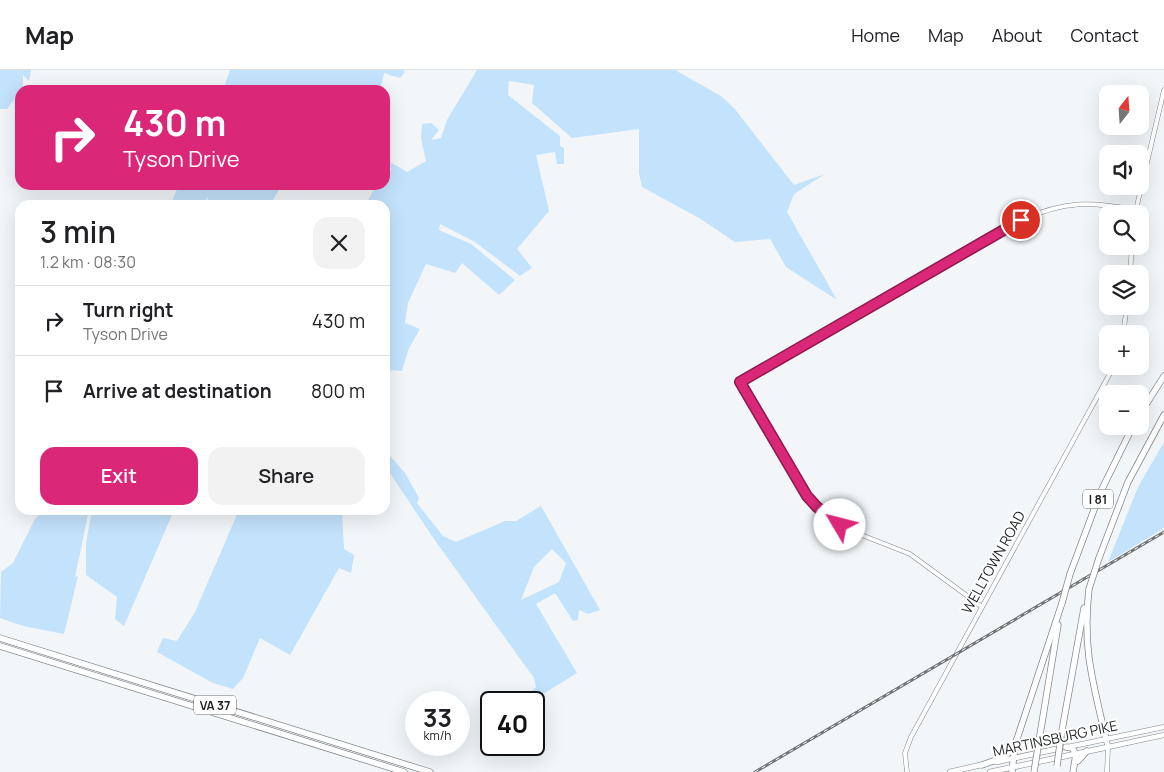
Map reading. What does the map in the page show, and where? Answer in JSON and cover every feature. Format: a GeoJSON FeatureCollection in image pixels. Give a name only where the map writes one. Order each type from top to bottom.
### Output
{"type":"FeatureCollection","features":[{"type":"Feature","properties":{"kind":"highway"},"geometry":{"type":"LineString","coordinates":[[1149,400],[1164,376]]}},
{"type":"Feature","properties":{"kind":"highway","name":"I 81"},"geometry":{"type":"LineString","coordinates":[[1056,769],[1077,643],[1089,589],[1128,482],[1164,415]]}},
{"type":"Feature","properties":{"kind":"highway","name":"I 81"},"geometry":{"type":"LineString","coordinates":[[1034,772],[1062,603],[1070,574],[1101,491],[1129,435]]}},
{"type":"Feature","properties":{"kind":"highway"},"geometry":{"type":"LineString","coordinates":[[1089,589],[1086,629],[1087,655],[1108,747]]}},
{"type":"Feature","properties":{"kind":"highway"},"geometry":{"type":"LineString","coordinates":[[1012,770],[1015,745],[1062,603]]}},
{"type":"Feature","properties":{"kind":"highway","name":"VA 37"},"geometry":{"type":"LineString","coordinates":[[0,638],[430,772]]}},
{"type":"Feature","properties":{"kind":"highway","name":"VA 37"},"geometry":{"type":"LineString","coordinates":[[0,646],[404,772]]}},
{"type":"Feature","properties":{"kind":"highway"},"geometry":{"type":"LineString","coordinates":[[982,765],[1008,755],[1015,745]]}},
{"type":"Feature","properties":{"kind":"highway"},"geometry":{"type":"LineString","coordinates":[[1066,747],[1072,748],[1076,754],[1073,772]]}},
{"type":"Feature","properties":{"kind":"highway","name":"MARTINSBURG PIKE"},"geometry":{"type":"LineString","coordinates":[[950,772],[1066,747]]}},
{"type":"Feature","properties":{"kind":"highway","name":"MARTINSBURG PIKE"},"geometry":{"type":"LineString","coordinates":[[990,772],[1012,770],[1108,747]]}},
{"type":"Feature","properties":{"kind":"highway"},"geometry":{"type":"LineString","coordinates":[[1073,772],[1079,757],[1087,751]]}},
{"type":"Feature","properties":{"kind":"main road","name":"MARTINSBURG PIKE"},"geometry":{"type":"LineString","coordinates":[[1066,747],[1164,727]]}},
{"type":"Feature","properties":{"kind":"main road","name":"MARTINSBURG PIKE"},"geometry":{"type":"LineString","coordinates":[[1108,747],[1164,735]]}},
{"type":"Feature","properties":{"kind":"street"},"geometry":{"type":"LineString","coordinates":[[1137,205],[1164,90]]}},
{"type":"Feature","properties":{"kind":"street"},"geometry":{"type":"LineString","coordinates":[[981,606],[910,554],[849,530],[817,507],[802,489],[740,382],[1029,216],[1046,209],[1069,204],[1099,205]]}},
{"type":"Feature","properties":{"kind":"street","name":"WELLTOWN ROAD"},"geometry":{"type":"LineString","coordinates":[[907,772],[905,756],[909,741],[981,606],[1109,375]]}},
{"type":"Feature","properties":{"kind":"street"},"geometry":{"type":"LineString","coordinates":[[1107,772],[1108,747]]}},
{"type":"Feature","properties":{"kind":"shaded area"},"geometry":{"type":"Polygon","coordinates":[[[0,70],[31,70],[29,81],[23,75],[23,85],[15,85],[15,98],[7,109],[0,109],[0,70]]]}},
{"type":"Feature","properties":{"kind":"shaded area"},"geometry":{"type":"Polygon","coordinates":[[[230,70],[403,70],[405,72],[400,78],[384,73],[381,85],[225,85],[230,70]]]}},
{"type":"Feature","properties":{"kind":"shaded area"},"geometry":{"type":"Polygon","coordinates":[[[477,70],[675,70],[721,96],[734,108],[794,185],[825,174],[794,194],[787,212],[837,300],[786,267],[770,239],[735,242],[699,218],[642,187],[639,173],[639,129],[572,138],[532,103],[534,85],[509,81],[508,95],[560,136],[560,146],[564,148],[564,164],[557,164],[555,152],[536,155],[549,211],[517,249],[532,268],[520,276],[475,242],[440,224],[439,230],[471,244],[515,280],[499,295],[462,263],[455,273],[426,264],[408,303],[405,323],[420,329],[409,348],[402,371],[390,372],[390,200],[368,200],[374,190],[390,190],[390,162],[407,172],[426,161],[421,138],[422,124],[431,123],[439,130],[431,140],[441,138],[447,120],[477,70]]]}},
{"type":"Feature","properties":{"kind":"shaded area"},"geometry":{"type":"Polygon","coordinates":[[[177,190],[279,190],[273,200],[208,200],[208,197],[206,200],[172,200],[177,190]]]}},
{"type":"Feature","properties":{"kind":"shaded area"},"geometry":{"type":"Polygon","coordinates":[[[1164,442],[1164,528],[1108,562],[1138,487],[1164,442]]]}},
{"type":"Feature","properties":{"kind":"shaded area"},"geometry":{"type":"Polygon","coordinates":[[[390,456],[405,473],[419,498],[417,503],[443,536],[456,542],[505,521],[516,521],[541,506],[600,610],[588,614],[579,610],[578,620],[573,621],[555,593],[536,604],[577,673],[545,693],[545,691],[532,691],[536,687],[534,678],[434,539],[390,473],[390,456]],[[552,549],[534,567],[521,600],[559,582],[566,563],[552,549]]]}},
{"type":"Feature","properties":{"kind":"shaded area"},"geometry":{"type":"Polygon","coordinates":[[[39,515],[88,515],[75,577],[78,576],[64,634],[23,626],[0,618],[1,572],[13,563],[35,519],[39,515]]]}},
{"type":"Feature","properties":{"kind":"shaded area"},"geometry":{"type":"Polygon","coordinates":[[[91,515],[172,515],[124,626],[115,619],[117,597],[86,575],[86,543],[91,515]]]}},
{"type":"Feature","properties":{"kind":"shaded area"},"geometry":{"type":"Polygon","coordinates":[[[237,515],[342,515],[344,549],[354,555],[351,573],[339,568],[290,655],[260,638],[243,678],[233,689],[213,683],[157,652],[163,638],[177,641],[195,612],[237,515]]]}},
{"type":"Feature","properties":{"kind":"railway"},"geometry":{"type":"LineString","coordinates":[[755,772],[1164,532]]}},
{"type":"Feature","properties":{"kind":"route"},"geometry":{"type":"LineString","coordinates":[[840,525],[817,507],[807,496],[740,382],[1021,220]]}}]}
